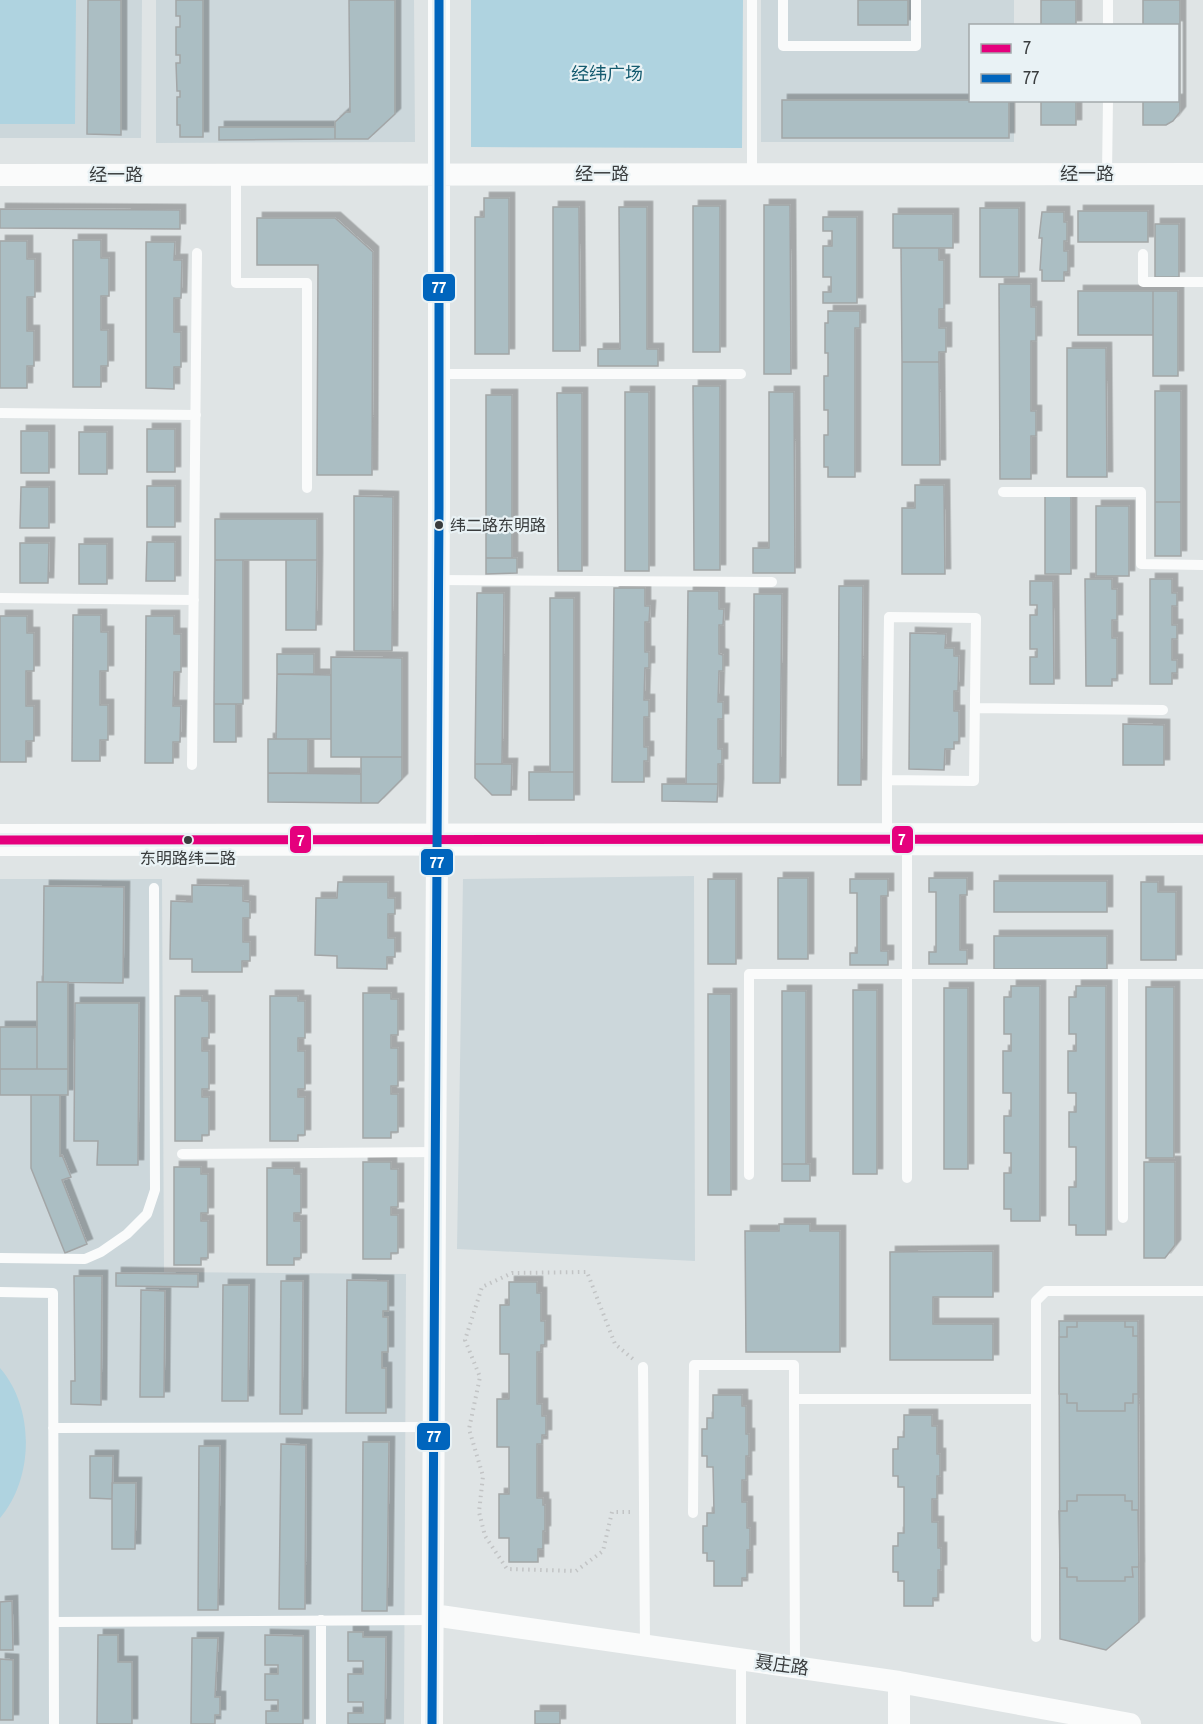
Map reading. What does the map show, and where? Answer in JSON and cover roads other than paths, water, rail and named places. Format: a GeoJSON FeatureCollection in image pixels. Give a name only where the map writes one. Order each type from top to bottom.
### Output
{"type":"FeatureCollection","features":[{"type":"Feature","properties":{"kind":"street"},"geometry":{"type":"LineString","coordinates":[[432,1724],[438,840],[439,0]]}},
{"type":"Feature","properties":{"kind":"street","name":"经一路"},"geometry":{"type":"LineString","coordinates":[[0,175],[1203,174]]}},
{"type":"Feature","properties":{"kind":"street"},"geometry":{"type":"LineString","coordinates":[[0,840],[1203,839]]}},
{"type":"Feature","properties":{"kind":"street","name":"聂庄路"},"geometry":{"type":"LineString","coordinates":[[433,1617],[899,1682],[1130,1724]]}},
{"type":"Feature","properties":{"kind":"street"},"geometry":{"type":"LineString","coordinates":[[899,1682],[899,1724]]}},
{"type":"Feature","properties":{"kind":"lane"},"geometry":{"type":"LineString","coordinates":[[752,0],[752,174]]}},
{"type":"Feature","properties":{"kind":"lane"},"geometry":{"type":"LineString","coordinates":[[783,0],[783,46],[916,46],[916,0]]}},
{"type":"Feature","properties":{"kind":"lane"},"geometry":{"type":"LineString","coordinates":[[1108,0],[1108,24]]}},
{"type":"Feature","properties":{"kind":"lane"},"geometry":{"type":"LineString","coordinates":[[1107,174],[1108,102]]}},
{"type":"Feature","properties":{"kind":"lane"},"geometry":{"type":"LineString","coordinates":[[236,175],[236,283],[307,283],[307,488]]}},
{"type":"Feature","properties":{"kind":"lane"},"geometry":{"type":"LineString","coordinates":[[192,765],[197,253]]}},
{"type":"Feature","properties":{"kind":"lane"},"geometry":{"type":"LineString","coordinates":[[1143,254],[1143,282],[1203,282]]}},
{"type":"Feature","properties":{"kind":"lane"},"geometry":{"type":"LineString","coordinates":[[439,374],[741,374]]}},
{"type":"Feature","properties":{"kind":"lane"},"geometry":{"type":"LineString","coordinates":[[0,413],[196,415]]}},
{"type":"Feature","properties":{"kind":"lane"},"geometry":{"type":"LineString","coordinates":[[1003,492],[1141,492],[1141,564],[1203,565]]}},
{"type":"Feature","properties":{"kind":"lane"},"geometry":{"type":"LineString","coordinates":[[439,580],[772,582]]}},
{"type":"Feature","properties":{"kind":"lane"},"geometry":{"type":"LineString","coordinates":[[0,598],[194,600]]}},
{"type":"Feature","properties":{"kind":"lane"},"geometry":{"type":"LineString","coordinates":[[887,780],[974,781],[976,618],[889,617],[887,780],[897,840],[907,974],[907,1178]]}},
{"type":"Feature","properties":{"kind":"lane"},"geometry":{"type":"LineString","coordinates":[[975,708],[1163,710]]}},
{"type":"Feature","properties":{"kind":"lane"},"geometry":{"type":"LineString","coordinates":[[0,1258],[85,1259],[101,1252],[127,1234],[147,1214],[155,1190],[154,888]]}},
{"type":"Feature","properties":{"kind":"lane"},"geometry":{"type":"LineString","coordinates":[[749,1175],[749,974],[1203,974]]}},
{"type":"Feature","properties":{"kind":"lane"},"geometry":{"type":"LineString","coordinates":[[1123,974],[1123,1218]]}},
{"type":"Feature","properties":{"kind":"lane"},"geometry":{"type":"LineString","coordinates":[[182,1154],[436,1152]]}},
{"type":"Feature","properties":{"kind":"lane"},"geometry":{"type":"LineString","coordinates":[[1036,1637],[1036,1301],[1046,1291],[1203,1291]]}},
{"type":"Feature","properties":{"kind":"lane"},"geometry":{"type":"LineString","coordinates":[[0,1292],[53,1293],[54,1724]]}},
{"type":"Feature","properties":{"kind":"lane"},"geometry":{"type":"LineString","coordinates":[[693,1514],[694,1365],[794,1365],[795,1667]]}},
{"type":"Feature","properties":{"kind":"lane"},"geometry":{"type":"LineString","coordinates":[[643,1367],[645,1646]]}},
{"type":"Feature","properties":{"kind":"lane"},"geometry":{"type":"LineString","coordinates":[[794,1399],[1036,1399]]}},
{"type":"Feature","properties":{"kind":"lane"},"geometry":{"type":"LineString","coordinates":[[53,1428],[434,1427]]}},
{"type":"Feature","properties":{"kind":"lane"},"geometry":{"type":"LineString","coordinates":[[54,1622],[433,1617]]}},
{"type":"Feature","properties":{"kind":"lane"},"geometry":{"type":"LineString","coordinates":[[321,1620],[321,1724]]}},
{"type":"Feature","properties":{"kind":"lane"},"geometry":{"type":"LineString","coordinates":[[741,1659],[741,1724]]}},
{"type":"Feature","properties":{"kind":"place","name":"纬二路东明路"},"geometry":{"type":"Point","coordinates":[439,525]}},
{"type":"Feature","properties":{"kind":"place","name":"东明路纬二路"},"geometry":{"type":"Point","coordinates":[188,840]}},
{"type":"Feature","properties":{"kind":"park label","name":"经纬广场"},"geometry":{"type":"Point","coordinates":[607,74]}}]}
